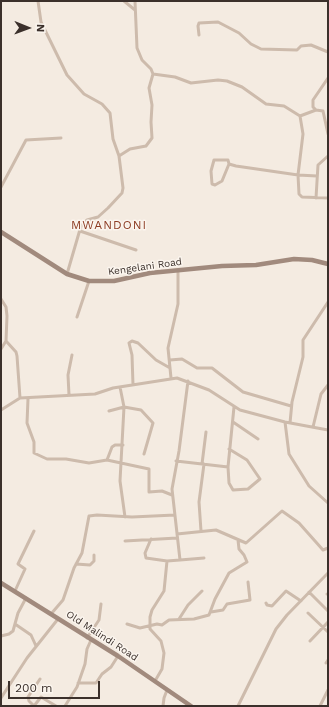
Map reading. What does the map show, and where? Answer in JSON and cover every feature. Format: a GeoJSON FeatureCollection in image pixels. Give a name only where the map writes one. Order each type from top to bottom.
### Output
{"type":"FeatureCollection","features":[{"type":"Feature","properties":{"kind":"main road","name":"Kengelani Road"},"geometry":{"type":"LineString","coordinates":[[1,232],[67,274],[89,281],[114,281],[145,274],[178,270],[256,265],[294,259],[312,260],[328,264]]}},
{"type":"Feature","properties":{"kind":"main road","name":"Old Malindi Road"},"geometry":{"type":"LineString","coordinates":[[1,583],[118,656],[191,706]]}},
{"type":"Feature","properties":{"kind":"street"},"geometry":{"type":"LineString","coordinates":[[38,1],[41,22],[67,75],[84,94],[109,111],[113,139],[119,156],[123,191],[100,215],[85,222],[80,231],[67,274]]}},
{"type":"Feature","properties":{"kind":"street"},"geometry":{"type":"LineString","coordinates":[[124,1],[135,10]]}},
{"type":"Feature","properties":{"kind":"street"},"geometry":{"type":"LineString","coordinates":[[119,156],[133,148],[146,146],[152,138],[150,122],[152,105],[149,88],[153,74],[151,69],[142,60],[137,48],[135,1]]}},
{"type":"Feature","properties":{"kind":"street"},"geometry":{"type":"LineString","coordinates":[[199,35],[198,26],[200,23],[218,22],[239,33],[251,44],[261,49],[297,50],[307,44],[317,46],[328,52]]}},
{"type":"Feature","properties":{"kind":"street"},"geometry":{"type":"LineString","coordinates":[[153,74],[175,77],[191,83],[218,80],[227,82],[242,87],[266,104],[284,106],[300,116],[303,134],[298,175],[299,194],[302,197],[328,198]]}},
{"type":"Feature","properties":{"kind":"street"},"geometry":{"type":"LineString","coordinates":[[316,110],[314,107],[314,100],[328,78]]}},
{"type":"Feature","properties":{"kind":"street"},"geometry":{"type":"LineString","coordinates":[[300,116],[316,110],[324,112],[328,134]]}},
{"type":"Feature","properties":{"kind":"street"},"geometry":{"type":"LineString","coordinates":[[1,187],[26,140],[61,138]]}},
{"type":"Feature","properties":{"kind":"street"},"geometry":{"type":"LineString","coordinates":[[316,198],[316,176],[318,163],[328,156]]}},
{"type":"Feature","properties":{"kind":"street"},"geometry":{"type":"LineString","coordinates":[[229,164],[223,180],[216,185],[212,184],[211,171],[213,160],[228,160],[229,164],[251,169],[316,176]]}},
{"type":"Feature","properties":{"kind":"street"},"geometry":{"type":"LineString","coordinates":[[80,231],[136,250]]}},
{"type":"Feature","properties":{"kind":"street"},"geometry":{"type":"LineString","coordinates":[[171,378],[169,345],[178,304],[178,270]]}},
{"type":"Feature","properties":{"kind":"street"},"geometry":{"type":"LineString","coordinates":[[77,317],[89,281]]}},
{"type":"Feature","properties":{"kind":"street"},"geometry":{"type":"LineString","coordinates":[[1,299],[7,312],[6,341],[1,349]]}},
{"type":"Feature","properties":{"kind":"street"},"geometry":{"type":"LineString","coordinates":[[290,423],[291,406],[303,357],[303,340],[328,302]]}},
{"type":"Feature","properties":{"kind":"street"},"geometry":{"type":"LineString","coordinates":[[6,341],[16,352],[17,356],[20,398]]}},
{"type":"Feature","properties":{"kind":"street"},"geometry":{"type":"LineString","coordinates":[[134,385],[132,355],[129,343],[132,341],[138,343],[156,360],[170,368]]}},
{"type":"Feature","properties":{"kind":"street"},"geometry":{"type":"LineString","coordinates":[[69,395],[68,370],[72,355]]}},
{"type":"Feature","properties":{"kind":"street"},"geometry":{"type":"LineString","coordinates":[[170,360],[182,359],[198,368],[212,368],[243,392],[291,406]]}},
{"type":"Feature","properties":{"kind":"street"},"geometry":{"type":"LineString","coordinates":[[1,410],[20,398],[28,399],[95,394],[120,387],[171,378],[188,381],[209,390],[234,407],[285,422],[328,430]]}},
{"type":"Feature","properties":{"kind":"street"},"geometry":{"type":"LineString","coordinates":[[180,560],[172,495],[188,381]]}},
{"type":"Feature","properties":{"kind":"street"},"geometry":{"type":"LineString","coordinates":[[313,427],[322,393],[328,385]]}},
{"type":"Feature","properties":{"kind":"street"},"geometry":{"type":"LineString","coordinates":[[120,387],[124,407],[120,481],[125,517]]}},
{"type":"Feature","properties":{"kind":"street"},"geometry":{"type":"LineString","coordinates":[[28,399],[27,423],[34,442],[33,452],[47,458],[66,459],[89,463],[107,460],[149,469],[149,492],[162,492],[172,495]]}},
{"type":"Feature","properties":{"kind":"street"},"geometry":{"type":"LineString","coordinates":[[109,411],[124,407],[141,410],[153,423],[144,454]]}},
{"type":"Feature","properties":{"kind":"street"},"geometry":{"type":"LineString","coordinates":[[229,449],[247,460],[260,479],[248,489],[234,490],[229,483],[229,449],[234,407]]}},
{"type":"Feature","properties":{"kind":"street"},"geometry":{"type":"LineString","coordinates":[[233,422],[258,439]]}},
{"type":"Feature","properties":{"kind":"street"},"geometry":{"type":"LineString","coordinates":[[285,422],[288,452],[298,472],[314,492],[328,503]]}},
{"type":"Feature","properties":{"kind":"street"},"geometry":{"type":"LineString","coordinates":[[201,530],[199,502],[206,432]]}},
{"type":"Feature","properties":{"kind":"street"},"geometry":{"type":"LineString","coordinates":[[107,460],[112,447],[118,444],[123,445]]}},
{"type":"Feature","properties":{"kind":"street"},"geometry":{"type":"LineString","coordinates":[[176,461],[228,467]]}},
{"type":"Feature","properties":{"kind":"street"},"geometry":{"type":"LineString","coordinates":[[124,542],[177,536],[201,530],[218,530],[244,543],[247,543],[282,511],[299,523],[323,550],[328,548]]}},
{"type":"Feature","properties":{"kind":"street"},"geometry":{"type":"LineString","coordinates":[[51,614],[63,600],[83,549],[89,516],[97,515],[125,517],[175,515]]}},
{"type":"Feature","properties":{"kind":"street"},"geometry":{"type":"LineString","coordinates":[[15,591],[25,569],[18,564],[34,531]]}},
{"type":"Feature","properties":{"kind":"street"},"geometry":{"type":"LineString","coordinates":[[151,539],[145,553],[145,557],[167,561],[204,558]]}},
{"type":"Feature","properties":{"kind":"street"},"geometry":{"type":"LineString","coordinates":[[127,624],[140,628],[149,625],[162,626],[169,620],[197,619],[208,616],[229,573],[246,562],[244,555],[238,549],[238,540]]}},
{"type":"Feature","properties":{"kind":"street"},"geometry":{"type":"LineString","coordinates":[[76,564],[90,565],[93,562],[94,555]]}},
{"type":"Feature","properties":{"kind":"street"},"geometry":{"type":"LineString","coordinates":[[155,681],[162,669],[164,653],[161,641],[154,635],[149,625],[152,610],[164,591],[167,561]]}},
{"type":"Feature","properties":{"kind":"street"},"geometry":{"type":"LineString","coordinates":[[238,706],[276,629],[328,573]]}},
{"type":"Feature","properties":{"kind":"street"},"geometry":{"type":"LineString","coordinates":[[211,612],[223,610],[227,604],[250,600],[248,582]]}},
{"type":"Feature","properties":{"kind":"street"},"geometry":{"type":"LineString","coordinates":[[179,619],[188,605],[202,591]]}},
{"type":"Feature","properties":{"kind":"street"},"geometry":{"type":"LineString","coordinates":[[266,603],[267,605],[272,606],[286,591],[301,601]]}},
{"type":"Feature","properties":{"kind":"street"},"geometry":{"type":"LineString","coordinates":[[309,592],[328,611]]}},
{"type":"Feature","properties":{"kind":"street"},"geometry":{"type":"LineString","coordinates":[[1,636],[12,632],[26,598]]}},
{"type":"Feature","properties":{"kind":"street"},"geometry":{"type":"LineString","coordinates":[[65,706],[78,684],[85,664],[89,639],[99,620],[101,604]]}},
{"type":"Feature","properties":{"kind":"street"},"geometry":{"type":"LineString","coordinates":[[308,613],[328,632]]}},
{"type":"Feature","properties":{"kind":"street"},"geometry":{"type":"LineString","coordinates":[[1,698],[36,646],[58,619]]}},
{"type":"Feature","properties":{"kind":"street"},"geometry":{"type":"LineString","coordinates":[[310,641],[328,622]]}},
{"type":"Feature","properties":{"kind":"street"},"geometry":{"type":"LineString","coordinates":[[15,624],[31,635],[36,646]]}},
{"type":"Feature","properties":{"kind":"street"},"geometry":{"type":"LineString","coordinates":[[78,684],[96,683],[102,674],[111,667],[118,656]]}},
{"type":"Feature","properties":{"kind":"street"},"geometry":{"type":"LineString","coordinates":[[40,679],[28,697],[29,701],[34,706],[41,697],[56,706]]}},
{"type":"Feature","properties":{"kind":"street"},"geometry":{"type":"LineString","coordinates":[[163,706],[167,690]]}},
{"type":"Feature","properties":{"kind":"street"},"geometry":{"type":"LineString","coordinates":[[320,706],[328,690]]}},
{"type":"Feature","properties":{"kind":"district","name":"MWANDONI"},"geometry":{"type":"Point","coordinates":[109,225]}}]}
